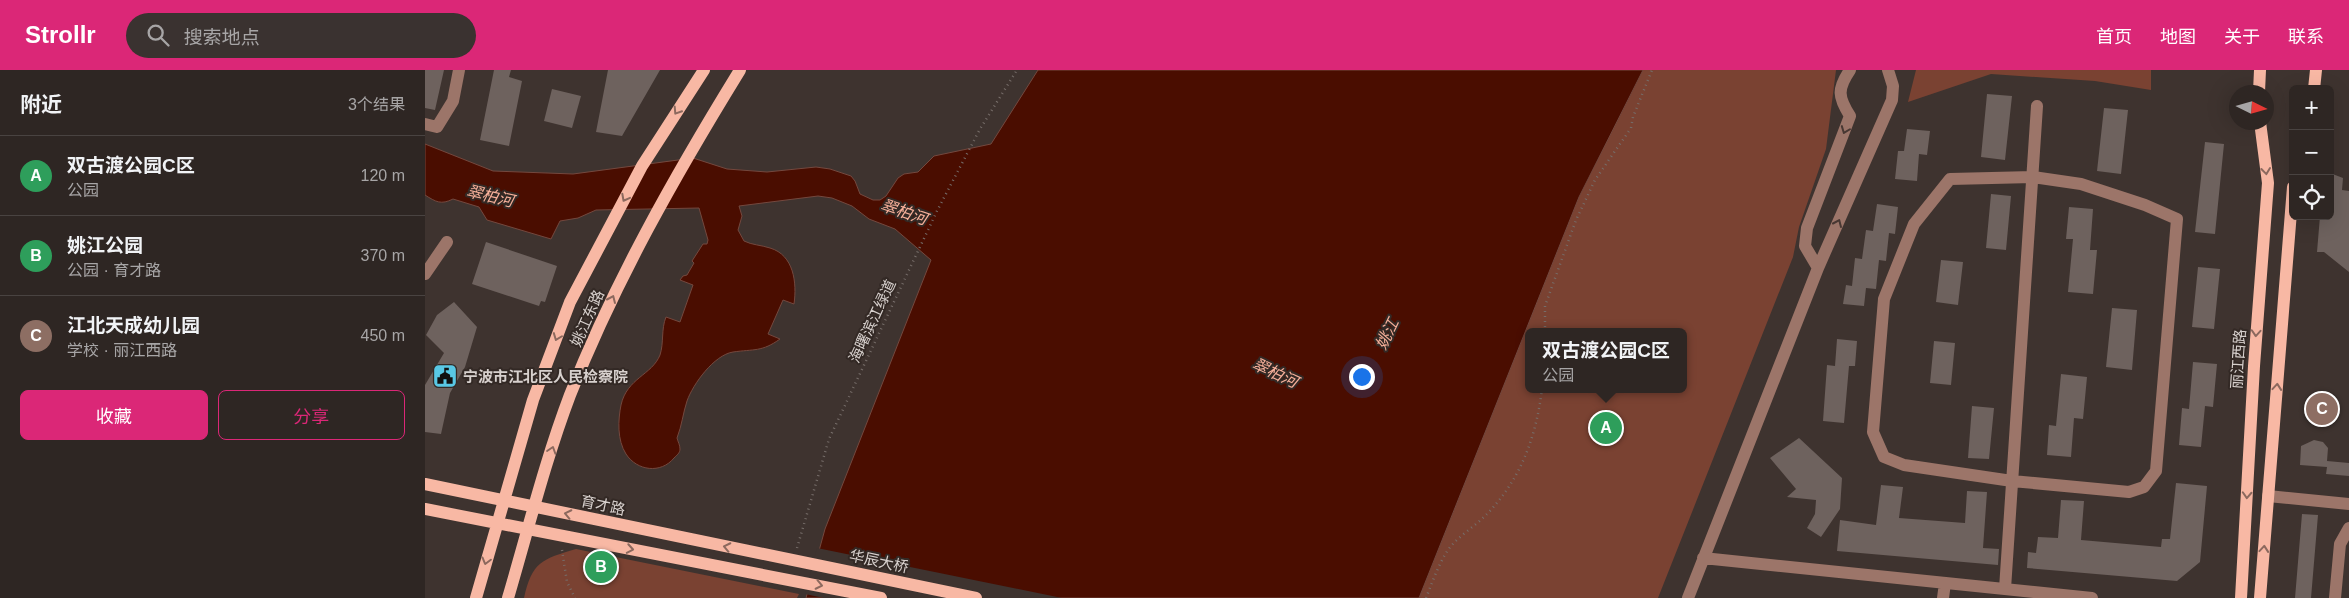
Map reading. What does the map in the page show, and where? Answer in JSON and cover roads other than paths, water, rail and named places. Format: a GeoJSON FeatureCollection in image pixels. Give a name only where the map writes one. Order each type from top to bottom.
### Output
{"type":"FeatureCollection","features":[{"type":"Feature","properties":{"kind":"main road","name":"姚江东路"},"geometry":{"type":"LineString","coordinates":[[476,598],[533,400],[567,311],[642,166],[704,70]]}},
{"type":"Feature","properties":{"kind":"main road","name":"姚江东路"},"geometry":{"type":"LineString","coordinates":[[508,598],[534,507],[570,396],[614,294],[683,164],[740,70]]}},
{"type":"Feature","properties":{"kind":"main road"},"geometry":{"type":"LineString","coordinates":[[2259,85],[2260,70]]}},
{"type":"Feature","properties":{"kind":"main road"},"geometry":{"type":"LineString","coordinates":[[2314,85],[2316,70]]}},
{"type":"Feature","properties":{"kind":"main road","name":"丽江西路"},"geometry":{"type":"LineString","coordinates":[[2241,598],[2254,366],[2267,183],[2261,130]]}},
{"type":"Feature","properties":{"kind":"main road"},"geometry":{"type":"LineString","coordinates":[[2260,598],[2290,220]]}},
{"type":"Feature","properties":{"kind":"main road","name":"育才路"},"geometry":{"type":"LineString","coordinates":[[425,484],[775,556]]}},
{"type":"Feature","properties":{"kind":"main road"},"geometry":{"type":"LineString","coordinates":[[425,509],[771,575],[881,598]]}},
{"type":"Feature","properties":{"kind":"main road","name":"华辰大桥"},"geometry":{"type":"LineString","coordinates":[[775,556],[976,598]]}},
{"type":"Feature","properties":{"kind":"street"},"geometry":{"type":"LineString","coordinates":[[425,124],[437,127],[453,101],[459,70]]}},
{"type":"Feature","properties":{"kind":"street"},"geometry":{"type":"LineString","coordinates":[[1818,268],[1805,246],[1807,228],[1851,116],[1841,102],[1840,93],[1844,79],[1850,70]]}},
{"type":"Feature","properties":{"kind":"street"},"geometry":{"type":"LineString","coordinates":[[1688,598],[1818,268],[1892,100],[1893,86],[1888,70]]}},
{"type":"Feature","properties":{"kind":"street"},"geometry":{"type":"LineString","coordinates":[[2005,589],[2037,106]]}},
{"type":"Feature","properties":{"kind":"street"},"geometry":{"type":"LineString","coordinates":[[2033,177],[2081,184],[2145,205],[2177,219],[2156,471],[2145,488],[2129,492],[2012,481],[1904,465],[1884,458],[1873,432],[1884,299],[1914,224],[1950,179],[2033,177]]}},
{"type":"Feature","properties":{"kind":"street"},"geometry":{"type":"LineString","coordinates":[[425,274],[447,242]]}},
{"type":"Feature","properties":{"kind":"street"},"geometry":{"type":"LineString","coordinates":[[2268,496],[2349,504]]}},
{"type":"Feature","properties":{"kind":"street"},"geometry":{"type":"LineString","coordinates":[[2335,598],[2340,544],[2349,528]]}},
{"type":"Feature","properties":{"kind":"street"},"geometry":{"type":"LineString","coordinates":[[1703,558],[2092,598]]}},
{"type":"Feature","properties":{"kind":"street"},"geometry":{"type":"LineString","coordinates":[[1943,598],[1945,583]]}},
{"type":"Feature","properties":{"kind":"water"},"geometry":{"type":"Polygon","coordinates":[[[1038,70],[1643,70],[1579,197],[1527,328],[1525,328],[1525,332],[1419,598],[806,598],[825,529],[931,260],[895,229],[869,219],[852,206],[832,198],[818,196],[739,206],[742,216],[738,230],[744,241],[770,248],[778,252],[789,263],[795,287],[794,304],[783,300],[768,334],[780,339],[763,348],[726,354],[705,371],[687,401],[677,438],[680,448],[679,453],[663,467],[649,468],[636,464],[623,448],[619,430],[621,405],[628,389],[656,362],[660,355],[666,317],[680,322],[693,285],[680,280],[683,276],[687,275],[694,263],[692,261],[703,244],[707,244],[708,240],[699,208],[596,210],[578,218],[560,221],[551,239],[487,220],[479,207],[453,199],[439,202],[425,195],[425,144],[493,171],[573,174],[693,158],[727,169],[767,172],[816,167],[830,169],[851,176],[860,194],[873,200],[880,200],[886,196],[898,178],[904,174],[918,172],[934,156],[991,144],[1038,70]]]}},
{"type":"Feature","properties":{"kind":"place","name":"宁波市江北区人民检察院"},"geometry":{"type":"Point","coordinates":[445,376]}},
{"type":"Feature","properties":{"kind":"place","name":"江北天成幼儿园"},"geometry":{"type":"Point","coordinates":[2322,409]}},
{"type":"Feature","properties":{"kind":"place","name":"双古渡公园C区"},"geometry":{"type":"Point","coordinates":[1606,428]}},
{"type":"Feature","properties":{"kind":"place","name":"姚江公园"},"geometry":{"type":"Point","coordinates":[601,567]}},
{"type":"Feature","properties":{"kind":"water label","name":"翠柏河"},"geometry":{"type":"Point","coordinates":[490,196]}},
{"type":"Feature","properties":{"kind":"water label","name":"翠柏河"},"geometry":{"type":"Point","coordinates":[904,212]}},
{"type":"Feature","properties":{"kind":"water label","name":"姚江"},"geometry":{"type":"Point","coordinates":[1387,334]}},
{"type":"Feature","properties":{"kind":"water label","name":"翠柏河"},"geometry":{"type":"Point","coordinates":[1275,373]}}]}
